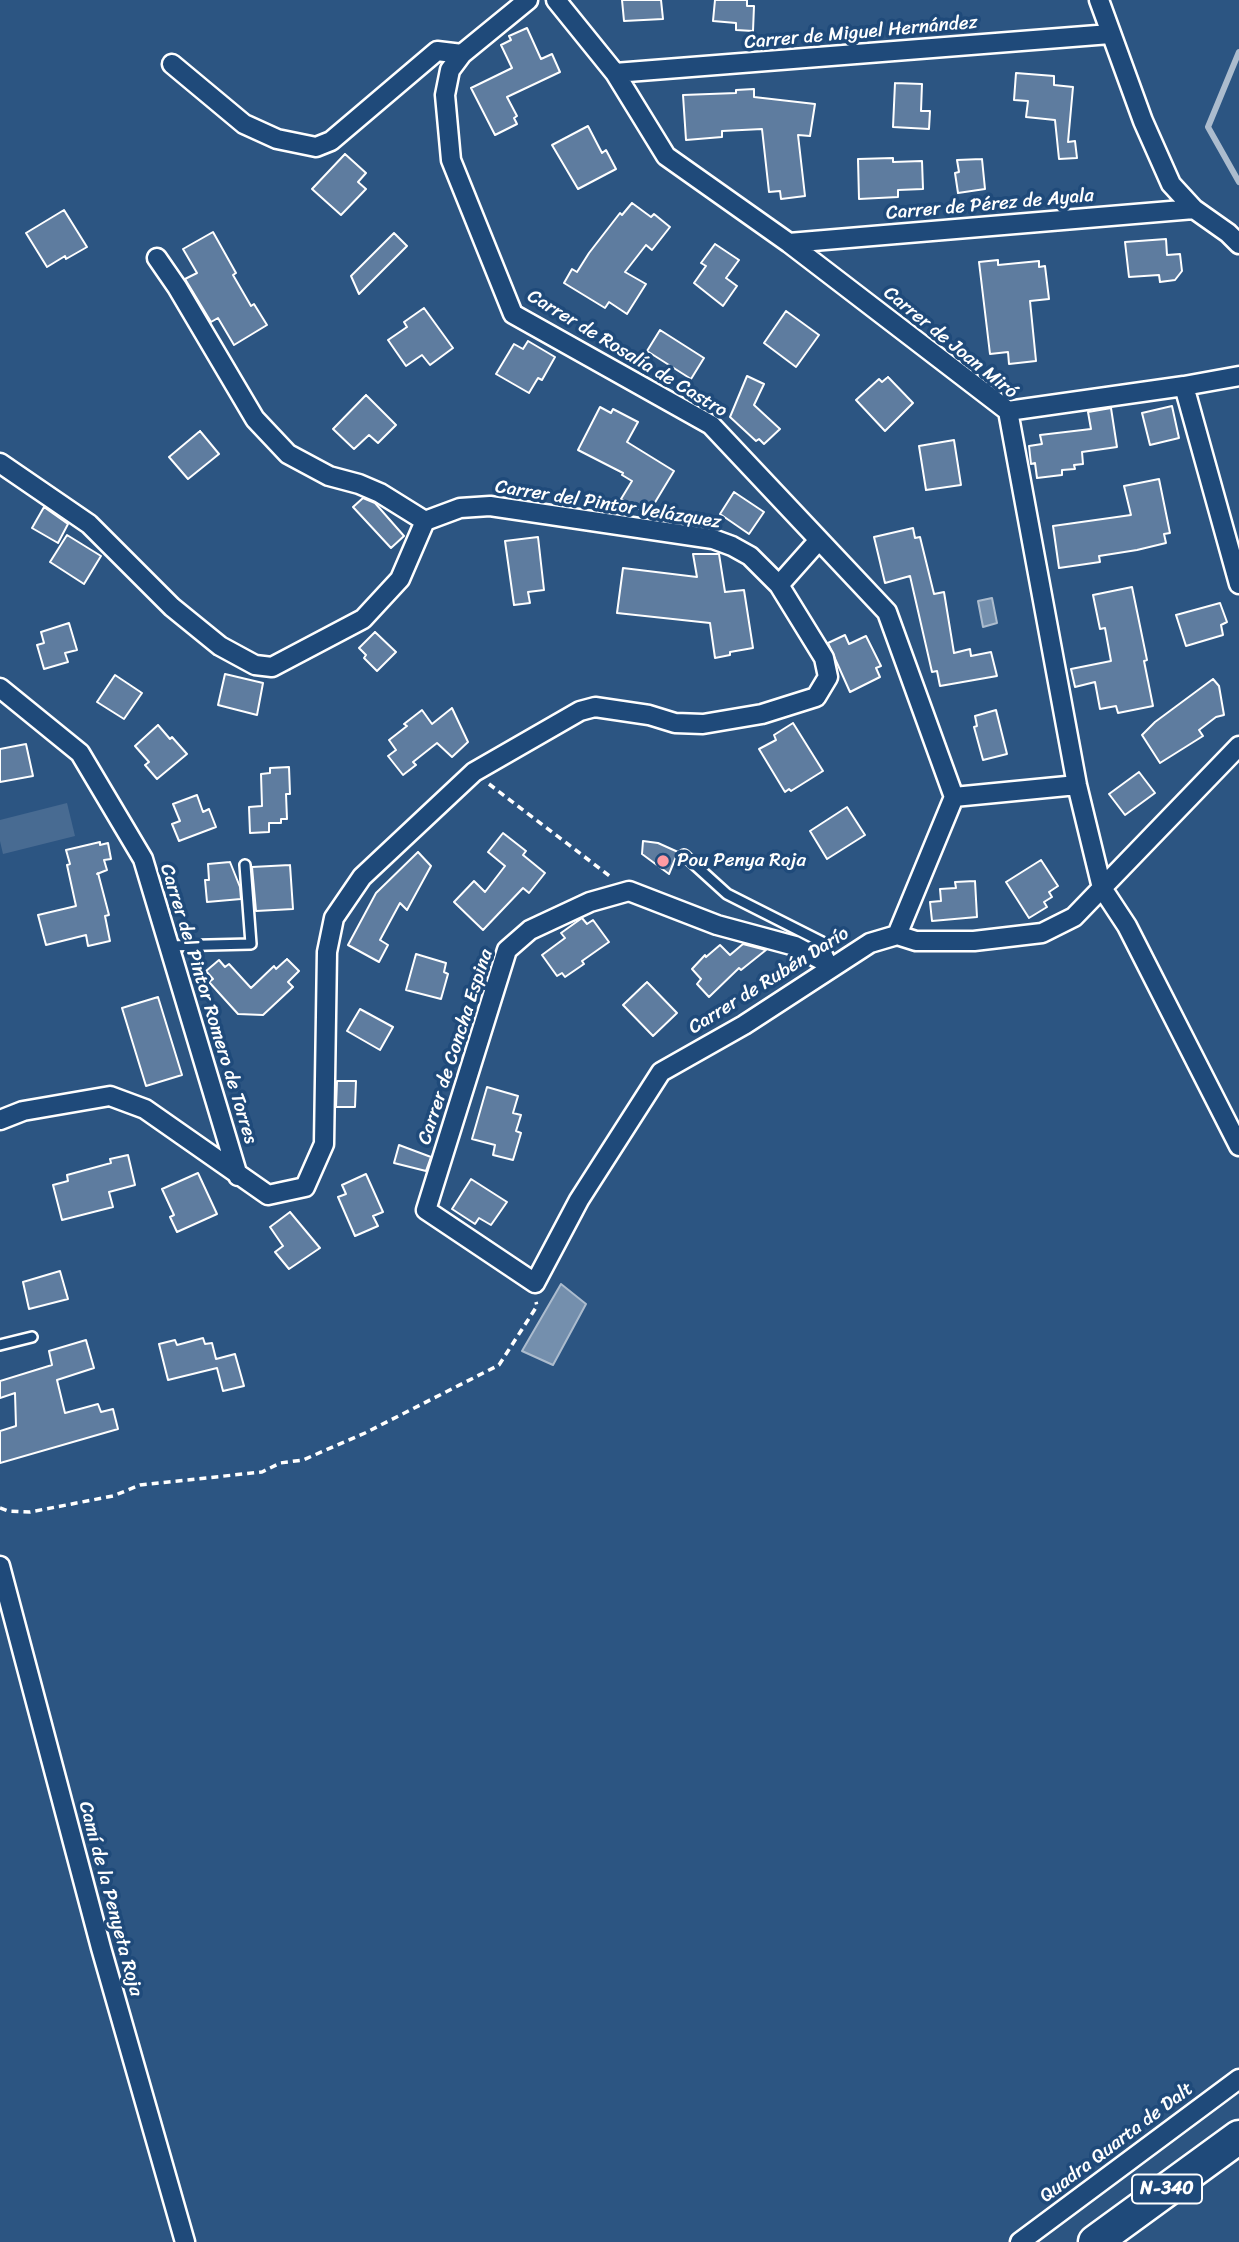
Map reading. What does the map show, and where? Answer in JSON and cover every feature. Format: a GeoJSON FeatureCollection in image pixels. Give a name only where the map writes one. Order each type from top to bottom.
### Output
{"type":"FeatureCollection","features":[{"type":"Feature","properties":{"kind":"highway","name":"N-340"},"geometry":{"type":"LineString","coordinates":[[1095,2242],[1239,2137]]}},
{"type":"Feature","properties":{"kind":"street","name":"Carrer de Rosalía de Castro"},"geometry":{"type":"LineString","coordinates":[[528,0],[462,54],[450,70],[445,95],[451,160],[513,314],[711,425],[887,612],[954,797]]}},
{"type":"Feature","properties":{"kind":"street","name":"Carrer de Joan Miró"},"geometry":{"type":"LineString","coordinates":[[556,0],[615,73],[666,156],[789,243],[1008,411],[1077,785],[1102,888],[1127,926],[1239,1146]]}},
{"type":"Feature","properties":{"kind":"street"},"geometry":{"type":"LineString","coordinates":[[1099,0],[1143,121],[1171,184],[1194,209],[1239,244]]}},
{"type":"Feature","properties":{"kind":"street","name":"Carrer de Miguel Hernández"},"geometry":{"type":"LineString","coordinates":[[615,73],[1110,34]]}},
{"type":"Feature","properties":{"kind":"street"},"geometry":{"type":"LineString","coordinates":[[173,64],[244,124],[278,139],[316,147],[331,141],[437,51],[462,54]]}},
{"type":"Feature","properties":{"kind":"street","name":"Carrer de Pérez de Ayala"},"geometry":{"type":"LineString","coordinates":[[789,243],[1194,209]]}},
{"type":"Feature","properties":{"kind":"street"},"geometry":{"type":"LineString","coordinates":[[0,463],[89,524],[172,607],[220,646],[255,665],[272,667],[363,619],[400,579],[425,521],[380,493],[329,476],[288,454],[255,419],[157,258]]}},
{"type":"Feature","properties":{"kind":"street"},"geometry":{"type":"LineString","coordinates":[[1008,411],[1239,376]]}},
{"type":"Feature","properties":{"kind":"street"},"geometry":{"type":"LineString","coordinates":[[1184,386],[1239,584]]}},
{"type":"Feature","properties":{"kind":"street","name":"Carrer del Pintor Velázquez"},"geometry":{"type":"LineString","coordinates":[[0,1120],[23,1111],[110,1096],[145,1109],[268,1195],[304,1187],[324,1144],[327,952],[334,918],[362,877],[474,772],[565,718],[595,707],[649,715],[675,723],[703,724],[762,714],[816,696],[828,677],[824,658],[779,585],[750,556],[733,546],[713,539],[490,506],[460,508],[425,521]]}},
{"type":"Feature","properties":{"kind":"street"},"geometry":{"type":"LineString","coordinates":[[779,585],[819,540]]}},
{"type":"Feature","properties":{"kind":"street","name":"Carrer del Pintor Romero de Torres"},"geometry":{"type":"LineString","coordinates":[[0,688],[80,753],[143,859],[238,1176]]}},
{"type":"Feature","properties":{"kind":"street","name":"Carrer de Rubén Darío"},"geometry":{"type":"LineString","coordinates":[[535,1283],[579,1200],[661,1072],[744,1025],[870,943],[897,936],[916,941],[974,941],[1042,933],[1074,917],[1239,746]]}},
{"type":"Feature","properties":{"kind":"street"},"geometry":{"type":"LineString","coordinates":[[897,936],[954,797],[1077,785]]}},
{"type":"Feature","properties":{"kind":"street"},"geometry":{"type":"LineString","coordinates":[[629,891],[717,925],[795,946],[833,966]]}},
{"type":"Feature","properties":{"kind":"street","name":"Carrer de Concha Espina"},"geometry":{"type":"LineString","coordinates":[[535,1283],[426,1210],[508,950],[530,930],[590,902],[629,891]]}},
{"type":"Feature","properties":{"kind":"street","name":"Camí de la Penyeta Roja"},"geometry":{"type":"LineString","coordinates":[[0,1566],[101,1948],[185,2242]]}},
{"type":"Feature","properties":{"kind":"street","name":"Quadra Quarta de Dalt"},"geometry":{"type":"LineString","coordinates":[[1020,2242],[1239,2079]]}},
{"type":"Feature","properties":{"kind":"lane"},"geometry":{"type":"LineString","coordinates":[[684,855],[727,894],[822,942],[833,966]]}},
{"type":"Feature","properties":{"kind":"lane"},"geometry":{"type":"LineString","coordinates":[[168,946],[251,944],[245,865]]}},
{"type":"Feature","properties":{"kind":"lane"},"geometry":{"type":"LineString","coordinates":[[0,1345],[32,1336]]}},
{"type":"Feature","properties":{"kind":"path"},"geometry":{"type":"LineString","coordinates":[[474,772],[629,891]]}},
{"type":"Feature","properties":{"kind":"path"},"geometry":{"type":"LineString","coordinates":[[0,1508],[30,1512],[113,1496],[140,1485],[262,1472],[280,1463],[303,1460],[365,1433],[499,1365],[537,1306],[535,1283]]}},
{"type":"Feature","properties":{"kind":"shaded area"},"geometry":{"type":"Polygon","coordinates":[[[992,598],[997,623],[983,627],[978,601],[992,598]]]}},
{"type":"Feature","properties":{"kind":"shaded area"},"geometry":{"type":"Polygon","coordinates":[[[67,803],[75,836],[3,854],[0,820],[67,803]]]}},
{"type":"Feature","properties":{"kind":"shaded area"},"geometry":{"type":"Polygon","coordinates":[[[561,1284],[586,1304],[553,1365],[522,1351],[561,1284]]]}},
{"type":"Feature","properties":{"kind":"building"},"geometry":{"type":"Polygon","coordinates":[[[622,0],[661,0],[663,19],[624,21],[622,0]]]}},
{"type":"Feature","properties":{"kind":"building"},"geometry":{"type":"Polygon","coordinates":[[[715,0],[747,0],[747,6],[754,6],[753,31],[736,30],[736,23],[713,21],[715,0]]]}},
{"type":"Feature","properties":{"kind":"building"},"geometry":{"type":"Polygon","coordinates":[[[527,28],[541,59],[552,54],[560,72],[507,97],[517,116],[514,118],[517,124],[495,135],[471,88],[512,68],[501,45],[511,40],[509,36],[527,28]]]}},
{"type":"Feature","properties":{"kind":"building"},"geometry":{"type":"Polygon","coordinates":[[[1016,73],[1054,76],[1054,85],[1073,87],[1068,142],[1075,141],[1077,158],[1059,159],[1055,120],[1026,117],[1028,101],[1014,100],[1016,73]]]}},
{"type":"Feature","properties":{"kind":"building"},"geometry":{"type":"Polygon","coordinates":[[[895,83],[922,84],[921,111],[930,111],[929,129],[893,127],[895,83]]]}},
{"type":"Feature","properties":{"kind":"building"},"geometry":{"type":"Polygon","coordinates":[[[754,89],[754,97],[815,104],[810,136],[798,135],[805,196],[781,199],[780,191],[769,192],[762,129],[722,131],[722,137],[686,140],[683,95],[736,93],[736,90],[754,89]]]}},
{"type":"Feature","properties":{"kind":"building"},"geometry":{"type":"Polygon","coordinates":[[[588,126],[602,153],[606,150],[616,169],[578,189],[552,145],[588,126]]]}},
{"type":"Feature","properties":{"kind":"building"},"geometry":{"type":"Polygon","coordinates":[[[345,154],[366,173],[358,182],[366,189],[341,215],[312,189],[345,154]]]}},
{"type":"Feature","properties":{"kind":"building"},"geometry":{"type":"Polygon","coordinates":[[[893,158],[893,162],[922,161],[923,189],[898,190],[898,197],[859,199],[858,159],[893,158]]]}},
{"type":"Feature","properties":{"kind":"building"},"geometry":{"type":"Polygon","coordinates":[[[982,159],[985,189],[958,193],[955,173],[959,172],[957,160],[982,159]]]}},
{"type":"Feature","properties":{"kind":"building"},"geometry":{"type":"Polygon","coordinates":[[[632,203],[651,217],[654,214],[670,227],[652,250],[646,245],[625,272],[646,284],[627,314],[609,302],[605,308],[564,283],[572,269],[577,272],[620,213],[622,215],[632,203]]]}},
{"type":"Feature","properties":{"kind":"building"},"geometry":{"type":"Polygon","coordinates":[[[64,210],[87,247],[47,267],[26,233],[64,210]]]}},
{"type":"Feature","properties":{"kind":"building"},"geometry":{"type":"Polygon","coordinates":[[[213,232],[251,306],[254,304],[267,325],[234,345],[218,318],[211,322],[185,279],[197,273],[183,249],[213,232]]]}},
{"type":"Feature","properties":{"kind":"building"},"geometry":{"type":"Polygon","coordinates":[[[394,233],[407,246],[359,294],[351,276],[394,233]]]}},
{"type":"Feature","properties":{"kind":"building"},"geometry":{"type":"Polygon","coordinates":[[[1166,239],[1167,255],[1180,254],[1182,271],[1175,280],[1160,282],[1159,275],[1129,277],[1125,242],[1166,239]]]}},
{"type":"Feature","properties":{"kind":"building"},"geometry":{"type":"Polygon","coordinates":[[[715,244],[739,260],[726,278],[737,286],[723,306],[694,283],[706,266],[701,263],[715,244]]]}},
{"type":"Feature","properties":{"kind":"building"},"geometry":{"type":"Polygon","coordinates":[[[998,260],[998,265],[1039,261],[1039,267],[1045,266],[1049,299],[1030,301],[1036,361],[1009,364],[1008,352],[990,354],[979,262],[998,260]]]}},
{"type":"Feature","properties":{"kind":"building"},"geometry":{"type":"Polygon","coordinates":[[[424,308],[453,348],[430,365],[422,355],[406,366],[388,340],[407,327],[404,322],[424,308]]]}},
{"type":"Feature","properties":{"kind":"building"},"geometry":{"type":"Polygon","coordinates":[[[786,311],[819,335],[796,367],[764,343],[786,311]]]}},
{"type":"Feature","properties":{"kind":"building"},"geometry":{"type":"Polygon","coordinates":[[[660,330],[704,358],[691,379],[647,351],[660,330]]]}},
{"type":"Feature","properties":{"kind":"building"},"geometry":{"type":"Polygon","coordinates":[[[528,341],[555,357],[542,380],[538,378],[529,393],[496,374],[514,344],[523,349],[528,341]]]}},
{"type":"Feature","properties":{"kind":"building"},"geometry":{"type":"Polygon","coordinates":[[[747,376],[764,384],[754,405],[780,429],[764,444],[759,439],[756,441],[730,417],[747,376]]]}},
{"type":"Feature","properties":{"kind":"building"},"geometry":{"type":"Polygon","coordinates":[[[888,377],[913,403],[885,431],[856,400],[879,379],[882,382],[888,377]]]}},
{"type":"Feature","properties":{"kind":"building"},"geometry":{"type":"Polygon","coordinates":[[[366,395],[396,425],[378,443],[369,435],[354,449],[333,429],[366,395]]]}},
{"type":"Feature","properties":{"kind":"building"},"geometry":{"type":"Polygon","coordinates":[[[1172,406],[1179,438],[1150,445],[1142,413],[1172,406]]]}},
{"type":"Feature","properties":{"kind":"building"},"geometry":{"type":"Polygon","coordinates":[[[600,407],[611,413],[613,409],[638,422],[627,442],[674,471],[648,514],[621,499],[632,481],[622,475],[623,473],[578,450],[600,407]]]}},
{"type":"Feature","properties":{"kind":"building"},"geometry":{"type":"Polygon","coordinates":[[[1111,408],[1117,447],[1082,452],[1083,464],[1074,465],[1075,469],[1062,470],[1062,475],[1037,478],[1035,463],[1031,464],[1029,446],[1042,444],[1040,435],[1091,429],[1088,412],[1111,408]]]}},
{"type":"Feature","properties":{"kind":"building"},"geometry":{"type":"Polygon","coordinates":[[[200,431],[219,454],[188,479],[169,457],[200,431]]]}},
{"type":"Feature","properties":{"kind":"building"},"geometry":{"type":"Polygon","coordinates":[[[954,440],[961,485],[926,490],[919,446],[954,440]]]}},
{"type":"Feature","properties":{"kind":"building"},"geometry":{"type":"Polygon","coordinates":[[[1159,479],[1170,533],[1164,534],[1166,543],[1099,556],[1100,562],[1059,568],[1053,526],[1131,515],[1124,486],[1159,479]]]}},
{"type":"Feature","properties":{"kind":"building"},"geometry":{"type":"Polygon","coordinates":[[[734,492],[764,512],[749,534],[720,514],[734,492]]]}},
{"type":"Feature","properties":{"kind":"building"},"geometry":{"type":"Polygon","coordinates":[[[363,498],[375,503],[404,536],[391,548],[353,507],[363,498]]]}},
{"type":"Feature","properties":{"kind":"building"},"geometry":{"type":"Polygon","coordinates":[[[44,507],[68,524],[58,543],[32,528],[44,507]]]}},
{"type":"Feature","properties":{"kind":"building"},"geometry":{"type":"Polygon","coordinates":[[[913,528],[915,538],[920,537],[934,594],[944,592],[954,653],[970,649],[971,656],[991,652],[997,676],[940,686],[937,671],[932,672],[910,576],[885,583],[874,537],[913,528]]]}},
{"type":"Feature","properties":{"kind":"building"},"geometry":{"type":"Polygon","coordinates":[[[67,535],[101,556],[84,584],[50,562],[67,535]]]}},
{"type":"Feature","properties":{"kind":"building"},"geometry":{"type":"Polygon","coordinates":[[[538,537],[544,590],[528,592],[530,603],[514,605],[505,541],[538,537]]]}},
{"type":"Feature","properties":{"kind":"building"},"geometry":{"type":"Polygon","coordinates":[[[693,554],[719,554],[725,592],[744,590],[753,648],[715,658],[710,623],[617,613],[623,568],[697,577],[693,554]]]}},
{"type":"Feature","properties":{"kind":"building"},"geometry":{"type":"Polygon","coordinates":[[[1132,587],[1153,706],[1118,713],[1116,706],[1100,709],[1095,682],[1075,687],[1071,669],[1111,661],[1105,628],[1100,629],[1093,595],[1132,587]]]}},
{"type":"Feature","properties":{"kind":"building"},"geometry":{"type":"Polygon","coordinates":[[[1220,603],[1227,622],[1221,625],[1223,635],[1186,646],[1176,615],[1220,603]]]}},
{"type":"Feature","properties":{"kind":"building"},"geometry":{"type":"Polygon","coordinates":[[[69,623],[77,650],[65,653],[68,662],[44,669],[37,645],[44,643],[41,632],[69,623]]]}},
{"type":"Feature","properties":{"kind":"building"},"geometry":{"type":"Polygon","coordinates":[[[375,632],[396,652],[377,671],[364,658],[366,655],[359,648],[375,632]]]}},
{"type":"Feature","properties":{"kind":"building"},"geometry":{"type":"Polygon","coordinates":[[[845,635],[849,644],[866,636],[881,666],[876,668],[880,677],[850,692],[828,643],[845,635]]]}},
{"type":"Feature","properties":{"kind":"building"},"geometry":{"type":"Polygon","coordinates":[[[225,674],[263,683],[257,715],[218,705],[225,674]]]}},
{"type":"Feature","properties":{"kind":"building"},"geometry":{"type":"Polygon","coordinates":[[[115,675],[142,693],[124,719],[97,702],[115,675]]]}},
{"type":"Feature","properties":{"kind":"building"},"geometry":{"type":"Polygon","coordinates":[[[1213,679],[1219,686],[1224,715],[1216,717],[1199,730],[1203,736],[1160,763],[1142,735],[1155,722],[1213,679]]]}},
{"type":"Feature","properties":{"kind":"building"},"geometry":{"type":"Polygon","coordinates":[[[452,708],[468,742],[452,757],[437,743],[413,762],[416,765],[403,775],[388,756],[396,750],[389,740],[422,710],[432,724],[452,708]]]}},
{"type":"Feature","properties":{"kind":"building"},"geometry":{"type":"Polygon","coordinates":[[[996,710],[1007,754],[983,760],[974,727],[977,726],[975,716],[996,710]]]}},
{"type":"Feature","properties":{"kind":"building"},"geometry":{"type":"Polygon","coordinates":[[[793,723],[823,771],[785,792],[759,749],[776,740],[774,735],[793,723]]]}},
{"type":"Feature","properties":{"kind":"building"},"geometry":{"type":"Polygon","coordinates":[[[158,725],[187,754],[157,779],[145,765],[149,762],[135,746],[158,725]]]}},
{"type":"Feature","properties":{"kind":"building"},"geometry":{"type":"Polygon","coordinates":[[[26,744],[33,776],[0,782],[0,749],[26,744]]]}},
{"type":"Feature","properties":{"kind":"building"},"geometry":{"type":"Polygon","coordinates":[[[289,767],[287,819],[281,819],[281,823],[269,823],[269,832],[250,833],[249,807],[262,806],[261,774],[270,773],[270,768],[289,767]]]}},
{"type":"Feature","properties":{"kind":"building"},"geometry":{"type":"Polygon","coordinates":[[[1139,772],[1155,793],[1125,815],[1109,794],[1139,772]]]}},
{"type":"Feature","properties":{"kind":"building"},"geometry":{"type":"Polygon","coordinates":[[[197,795],[203,812],[209,809],[216,827],[179,841],[172,824],[180,821],[173,804],[197,795]]]}},
{"type":"Feature","properties":{"kind":"building"},"geometry":{"type":"Polygon","coordinates":[[[847,807],[865,835],[827,859],[810,831],[847,807]]]}},
{"type":"Feature","properties":{"kind":"building"},"geometry":{"type":"Polygon","coordinates":[[[503,833],[526,851],[523,855],[545,873],[529,893],[523,888],[483,930],[454,902],[474,881],[485,892],[505,866],[488,852],[503,833]]]}},
{"type":"Feature","properties":{"kind":"building","name":"Pou Penya Roja"},"geometry":{"type":"Polygon","coordinates":[[[643,841],[658,843],[678,852],[669,874],[642,854],[643,841]]]}},
{"type":"Feature","properties":{"kind":"building"},"geometry":{"type":"Polygon","coordinates":[[[100,842],[100,845],[108,843],[111,859],[104,860],[107,870],[98,874],[109,915],[105,916],[110,941],[88,946],[86,935],[46,945],[38,915],[76,906],[66,850],[100,842]]]}},
{"type":"Feature","properties":{"kind":"building"},"geometry":{"type":"Polygon","coordinates":[[[418,852],[431,866],[407,910],[400,903],[380,940],[388,945],[379,962],[348,945],[376,893],[418,852]]]}},
{"type":"Feature","properties":{"kind":"building"},"geometry":{"type":"Polygon","coordinates":[[[1041,860],[1058,886],[1049,892],[1052,897],[1044,902],[1047,907],[1029,918],[1006,882],[1041,860]]]}},
{"type":"Feature","properties":{"kind":"building"},"geometry":{"type":"Polygon","coordinates":[[[230,862],[240,887],[241,899],[207,902],[205,880],[209,880],[208,864],[230,862]]]}},
{"type":"Feature","properties":{"kind":"building"},"geometry":{"type":"Polygon","coordinates":[[[290,865],[293,909],[256,911],[252,867],[290,865]]]}},
{"type":"Feature","properties":{"kind":"building"},"geometry":{"type":"Polygon","coordinates":[[[975,881],[977,917],[932,921],[930,902],[941,901],[940,889],[956,888],[955,882],[975,881]]]}},
{"type":"Feature","properties":{"kind":"building"},"geometry":{"type":"Polygon","coordinates":[[[582,918],[587,924],[593,920],[609,942],[565,977],[562,973],[557,976],[542,955],[565,938],[561,933],[582,918]]]}},
{"type":"Feature","properties":{"kind":"building"},"geometry":{"type":"Polygon","coordinates":[[[743,944],[766,950],[741,970],[739,968],[709,997],[697,984],[701,979],[692,969],[705,955],[706,957],[720,945],[730,955],[743,944]]]}},
{"type":"Feature","properties":{"kind":"building"},"geometry":{"type":"Polygon","coordinates":[[[416,954],[446,963],[444,972],[448,974],[441,999],[406,990],[416,954]]]}},
{"type":"Feature","properties":{"kind":"building"},"geometry":{"type":"Polygon","coordinates":[[[287,959],[299,971],[288,982],[293,987],[263,1015],[238,1014],[209,982],[213,979],[206,971],[219,960],[225,967],[229,964],[251,988],[274,966],[276,969],[287,959]]]}},
{"type":"Feature","properties":{"kind":"building"},"geometry":{"type":"Polygon","coordinates":[[[647,982],[677,1013],[653,1036],[623,1005],[647,982]]]}},
{"type":"Feature","properties":{"kind":"building"},"geometry":{"type":"Polygon","coordinates":[[[158,997],[182,1075],[146,1086],[122,1008],[158,997]]]}},
{"type":"Feature","properties":{"kind":"building"},"geometry":{"type":"Polygon","coordinates":[[[360,1009],[393,1027],[380,1050],[347,1031],[360,1009]]]}},
{"type":"Feature","properties":{"kind":"building"},"geometry":{"type":"Polygon","coordinates":[[[337,1081],[356,1081],[355,1107],[336,1107],[337,1081]]]}},
{"type":"Feature","properties":{"kind":"building"},"geometry":{"type":"Polygon","coordinates":[[[487,1087],[518,1096],[513,1113],[521,1115],[516,1131],[521,1133],[513,1160],[493,1155],[495,1145],[472,1139],[487,1087]]]}},
{"type":"Feature","properties":{"kind":"building"},"geometry":{"type":"Polygon","coordinates":[[[399,1145],[431,1157],[426,1171],[394,1163],[399,1145]]]}},
{"type":"Feature","properties":{"kind":"building"},"geometry":{"type":"Polygon","coordinates":[[[128,1155],[135,1185],[109,1192],[113,1207],[62,1220],[53,1185],[68,1181],[67,1175],[111,1163],[110,1159],[128,1155]]]}},
{"type":"Feature","properties":{"kind":"building"},"geometry":{"type":"Polygon","coordinates":[[[198,1173],[217,1214],[177,1232],[170,1217],[174,1215],[162,1189],[198,1173]]]}},
{"type":"Feature","properties":{"kind":"building"},"geometry":{"type":"Polygon","coordinates":[[[366,1174],[383,1212],[373,1216],[378,1226],[355,1236],[338,1197],[346,1194],[342,1185],[366,1174]]]}},
{"type":"Feature","properties":{"kind":"building"},"geometry":{"type":"Polygon","coordinates":[[[471,1179],[507,1202],[491,1225],[479,1218],[475,1224],[452,1209],[471,1179]]]}},
{"type":"Feature","properties":{"kind":"building"},"geometry":{"type":"Polygon","coordinates":[[[290,1212],[320,1248],[289,1269],[275,1252],[283,1246],[270,1227],[290,1212]]]}},
{"type":"Feature","properties":{"kind":"building"},"geometry":{"type":"Polygon","coordinates":[[[60,1271],[68,1299],[29,1309],[23,1282],[60,1271]]]}},
{"type":"Feature","properties":{"kind":"building"},"geometry":{"type":"Polygon","coordinates":[[[203,1338],[205,1344],[212,1343],[216,1359],[235,1354],[244,1386],[223,1391],[217,1368],[168,1380],[159,1344],[175,1340],[177,1345],[203,1338]]]}},
{"type":"Feature","properties":{"kind":"building"},"geometry":{"type":"Polygon","coordinates":[[[86,1340],[94,1368],[57,1380],[65,1413],[98,1404],[101,1412],[113,1409],[118,1429],[0,1463],[0,1431],[16,1426],[15,1393],[0,1398],[0,1381],[52,1365],[49,1351],[86,1340]]]}},
{"type":"Feature","properties":{"kind":"waterway"},"geometry":{"type":"LineString","coordinates":[[1239,52],[1208,127],[1239,182]]}},
{"type":"Feature","properties":{"kind":"place","name":"Pou Penya Roja"},"geometry":{"type":"Point","coordinates":[663,861]}}]}
